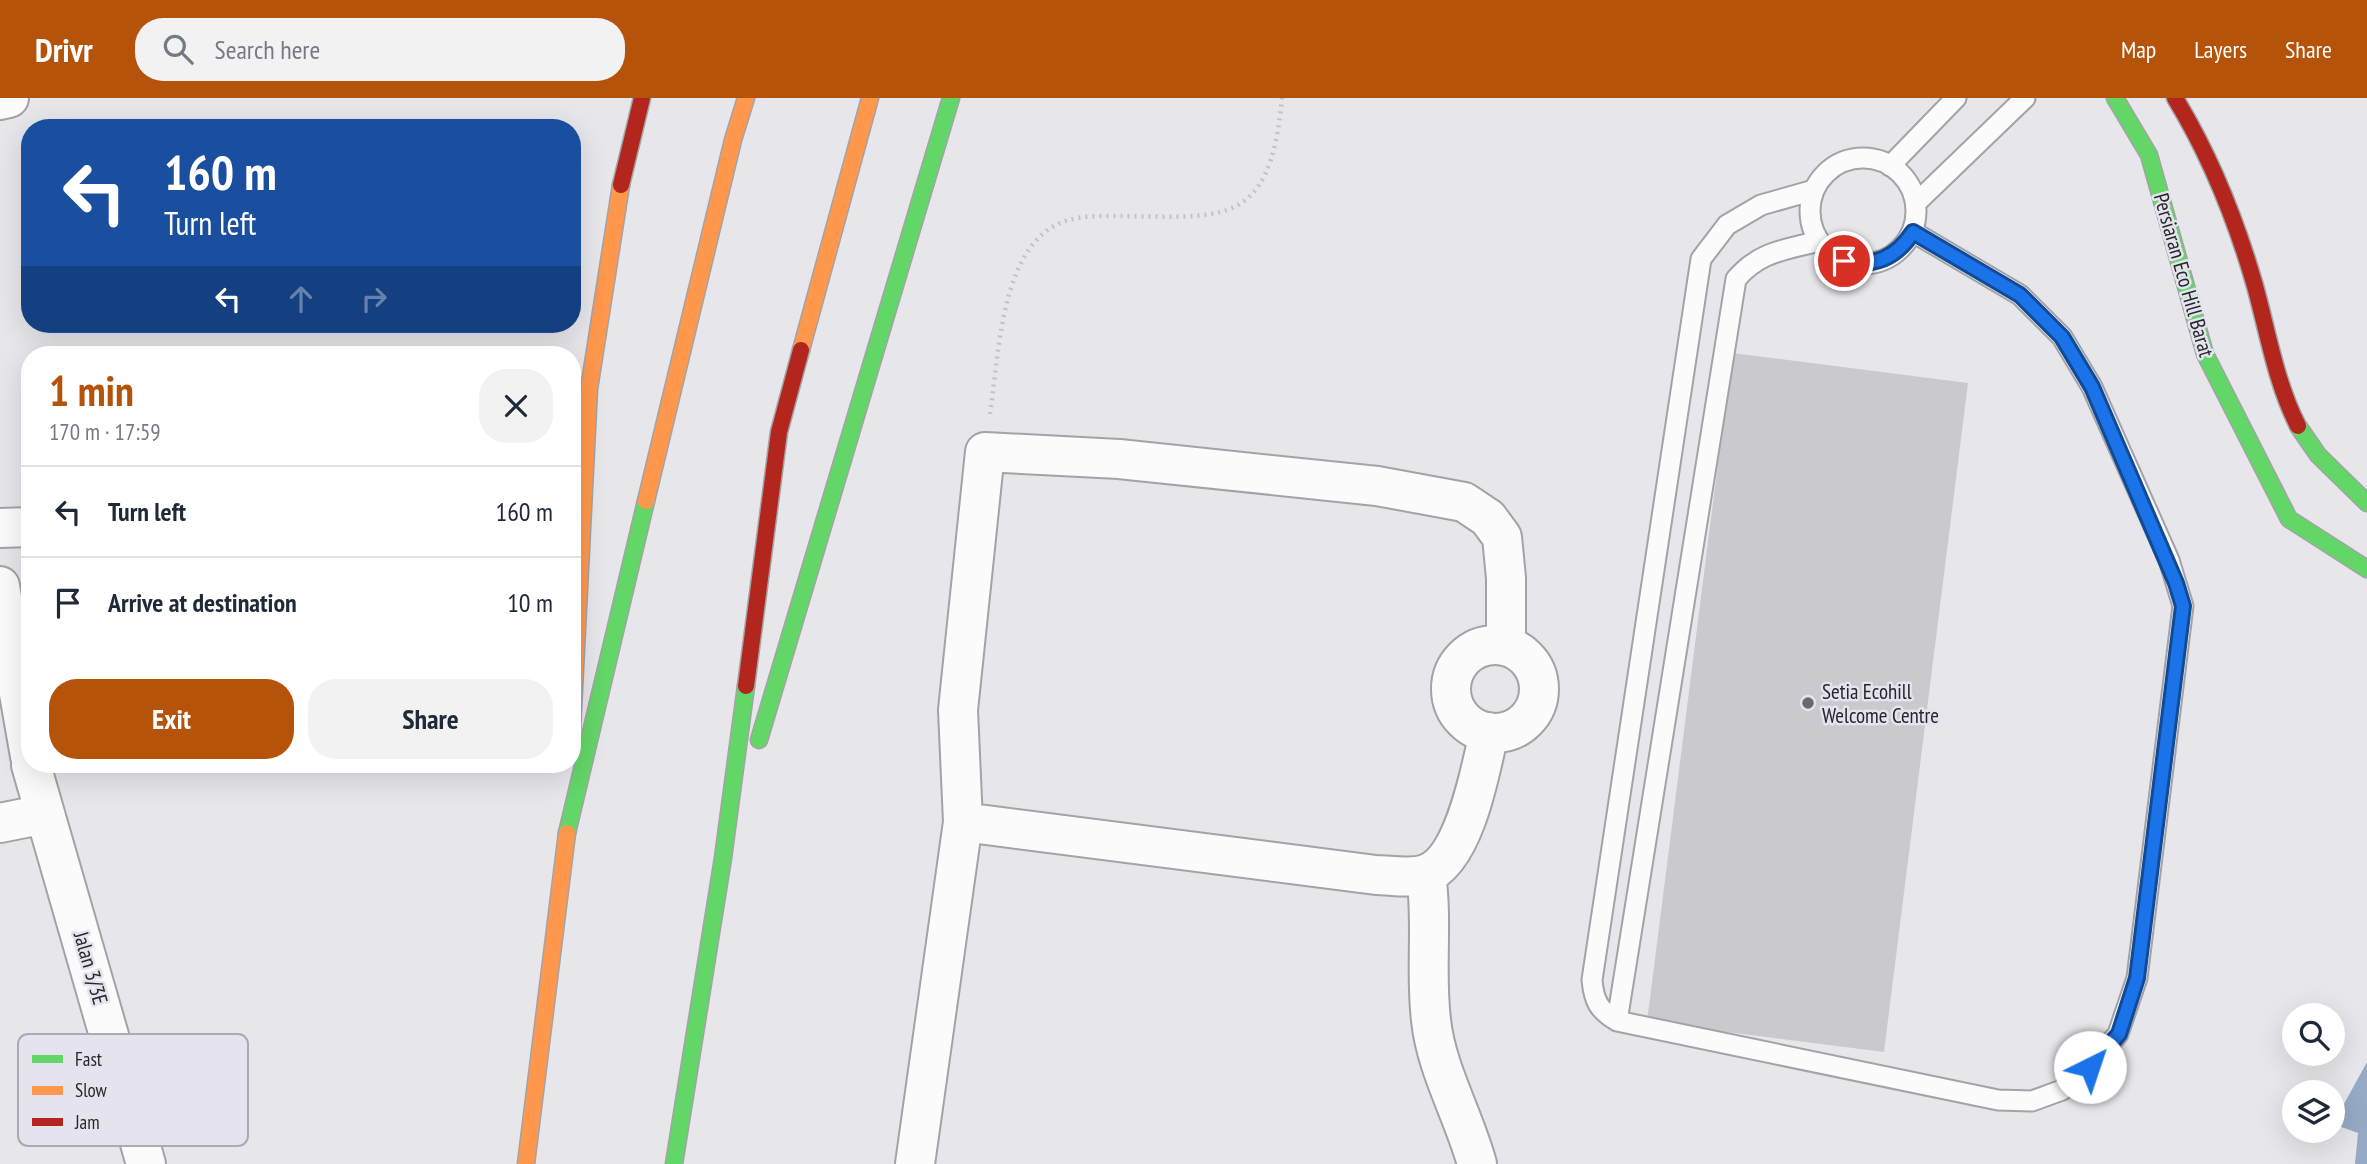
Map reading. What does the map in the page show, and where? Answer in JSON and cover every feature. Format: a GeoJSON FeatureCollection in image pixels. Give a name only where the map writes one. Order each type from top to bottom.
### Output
{"type":"FeatureCollection","features":[{"type":"Feature","properties":{"kind":"street"},"geometry":{"type":"LineString","coordinates":[[0,100],[9,98]]}},
{"type":"Feature","properties":{"kind":"street"},"geometry":{"type":"LineString","coordinates":[[581,549],[589,389],[622,170],[642,98]]}},
{"type":"Feature","properties":{"kind":"street"},"geometry":{"type":"LineString","coordinates":[[568,828],[746,98]]}},
{"type":"Feature","properties":{"kind":"street"},"geometry":{"type":"LineString","coordinates":[[674,1164],[723,858],[779,432],[870,98]]}},
{"type":"Feature","properties":{"kind":"street"},"geometry":{"type":"LineString","coordinates":[[723,858],[951,98]]}},
{"type":"Feature","properties":{"kind":"street","name":"Persiaran Eco Hill Barat"},"geometry":{"type":"LineString","coordinates":[[2115,98],[2149,155],[2205,354],[2289,519],[2367,569]]}},
{"type":"Feature","properties":{"kind":"street"},"geometry":{"type":"LineString","coordinates":[[2175,98],[2197,131],[2231,213],[2285,392],[2303,436],[2331,469],[2367,503]]}},
{"type":"Feature","properties":{"kind":"street"},"geometry":{"type":"LineString","coordinates":[[915,1164],[963,822],[958,710],[985,452],[1132,460],[1377,486],[1464,502],[1489,518],[1502,537],[1506,578],[1506,646]]}},
{"type":"Feature","properties":{"kind":"street"},"geometry":{"type":"LineString","coordinates":[[0,528],[21,527]]}},
{"type":"Feature","properties":{"kind":"street","name":"Jalan 3/3E"},"geometry":{"type":"LineString","coordinates":[[0,586],[21,707]]}},
{"type":"Feature","properties":{"kind":"street"},"geometry":{"type":"LineString","coordinates":[[1490,644],[1506,646],[1520,652],[1531,663],[1538,677],[1540,692],[1536,707],[1527,721],[1514,729],[1489,732],[1469,726],[1458,715],[1450,685],[1454,670],[1469,653],[1490,644]]}},
{"type":"Feature","properties":{"kind":"street"},"geometry":{"type":"LineString","coordinates":[[963,822],[1376,875],[1426,874],[1450,853],[1460,834],[1472,804],[1489,732]]}},
{"type":"Feature","properties":{"kind":"street","name":"Jalan 3/3E"},"geometry":{"type":"LineString","coordinates":[[33,773],[108,1034]]}},
{"type":"Feature","properties":{"kind":"street"},"geometry":{"type":"LineString","coordinates":[[526,1164],[568,828],[570,773]]}},
{"type":"Feature","properties":{"kind":"street"},"geometry":{"type":"LineString","coordinates":[[0,824],[45,814]]}},
{"type":"Feature","properties":{"kind":"street"},"geometry":{"type":"LineString","coordinates":[[1426,874],[1431,911],[1430,1019],[1436,1049],[1477,1164]]}},
{"type":"Feature","properties":{"kind":"street","name":"Jalan 3/3E"},"geometry":{"type":"LineString","coordinates":[[141,1146],[146,1164]]}},
{"type":"Feature","properties":{"kind":"lane"},"geometry":{"type":"LineString","coordinates":[[1890,166],[1956,98]]}},
{"type":"Feature","properties":{"kind":"lane"},"geometry":{"type":"LineString","coordinates":[[1916,203],[2025,98]]}},
{"type":"Feature","properties":{"kind":"lane"},"geometry":{"type":"LineString","coordinates":[[1855,159],[1874,159],[1903,176],[1916,203],[1913,232],[1891,256],[1861,264],[1830,253],[1819,241],[1811,225],[1810,207],[1814,190],[1824,175],[1838,164],[1855,159]]}},
{"type":"Feature","properties":{"kind":"lane"},"geometry":{"type":"LineString","coordinates":[[1814,190],[1760,205],[1727,225],[1701,259],[1592,980],[1594,1000],[1602,1012],[1618,1021],[2009,1101],[2032,1101],[2062,1090],[2090,1067],[2119,1034],[2137,978],[2183,606],[2169,560],[2092,387],[2062,337],[2020,295],[1913,232]]}},
{"type":"Feature","properties":{"kind":"lane"},"geometry":{"type":"LineString","coordinates":[[1618,1021],[1736,279],[1749,263],[1762,256],[1819,241]]}},
{"type":"Feature","properties":{"kind":"path"},"geometry":{"type":"LineString","coordinates":[[985,452],[1006,305],[1019,268],[1032,246],[1043,233],[1058,224],[1083,216],[1211,216],[1245,202],[1255,193],[1270,159],[1282,98]]}},
{"type":"Feature","properties":{"kind":"water"},"geometry":{"type":"Polygon","coordinates":[[[2367,1062],[2367,1164],[2355,1164],[2358,1133],[2345,1128],[2345,1102],[2367,1062]]]}},
{"type":"Feature","properties":{"kind":"building","name":"Setia Ecohill Welcome Centre"},"geometry":{"type":"Polygon","coordinates":[[[1732,353],[1968,383],[1884,1052],[1647,1022],[1732,353]]]}},
{"type":"Feature","properties":{"kind":"traffic: fast"},"geometry":{"type":"LineString","coordinates":[[759,740],[951,98]]}},
{"type":"Feature","properties":{"kind":"traffic: fast"},"geometry":{"type":"LineString","coordinates":[[2115,98],[2149,155],[2205,354],[2289,519],[2367,569]]}},
{"type":"Feature","properties":{"kind":"traffic: fast"},"geometry":{"type":"LineString","coordinates":[[2298,426],[2318,455],[2367,503]]}},
{"type":"Feature","properties":{"kind":"traffic: fast"},"geometry":{"type":"LineString","coordinates":[[567,833],[646,501]]}},
{"type":"Feature","properties":{"kind":"traffic: fast"},"geometry":{"type":"LineString","coordinates":[[674,1164],[723,858],[746,686]]}},
{"type":"Feature","properties":{"kind":"traffic: slow"},"geometry":{"type":"LineString","coordinates":[[646,501],[733,140],[746,98]]}},
{"type":"Feature","properties":{"kind":"traffic: slow"},"geometry":{"type":"LineString","coordinates":[[801,350],[870,98]]}},
{"type":"Feature","properties":{"kind":"traffic: slow"},"geometry":{"type":"LineString","coordinates":[[581,549],[589,389],[621,185]]}},
{"type":"Feature","properties":{"kind":"traffic: slow"},"geometry":{"type":"LineString","coordinates":[[526,1164],[567,833]]}},
{"type":"Feature","properties":{"kind":"traffic: jam"},"geometry":{"type":"LineString","coordinates":[[621,185],[642,98]]}},
{"type":"Feature","properties":{"kind":"traffic: jam"},"geometry":{"type":"LineString","coordinates":[[2175,98],[2200,143],[2231,213],[2255,286],[2278,375],[2298,426]]}},
{"type":"Feature","properties":{"kind":"traffic: jam"},"geometry":{"type":"LineString","coordinates":[[746,686],[779,432],[801,350]]}},
{"type":"Feature","properties":{"kind":"place","name":"Setia Ecohill Welcome Centre"},"geometry":{"type":"Point","coordinates":[1808,703]}},
{"type":"Feature","properties":{"kind":"route"},"geometry":{"type":"LineString","coordinates":[[1844,261],[1861,264],[1877,262],[1904,246],[1913,232],[2020,295],[2062,337],[2092,387],[2169,560],[2183,606],[2137,978],[2119,1034],[2090,1067]]}}]}
